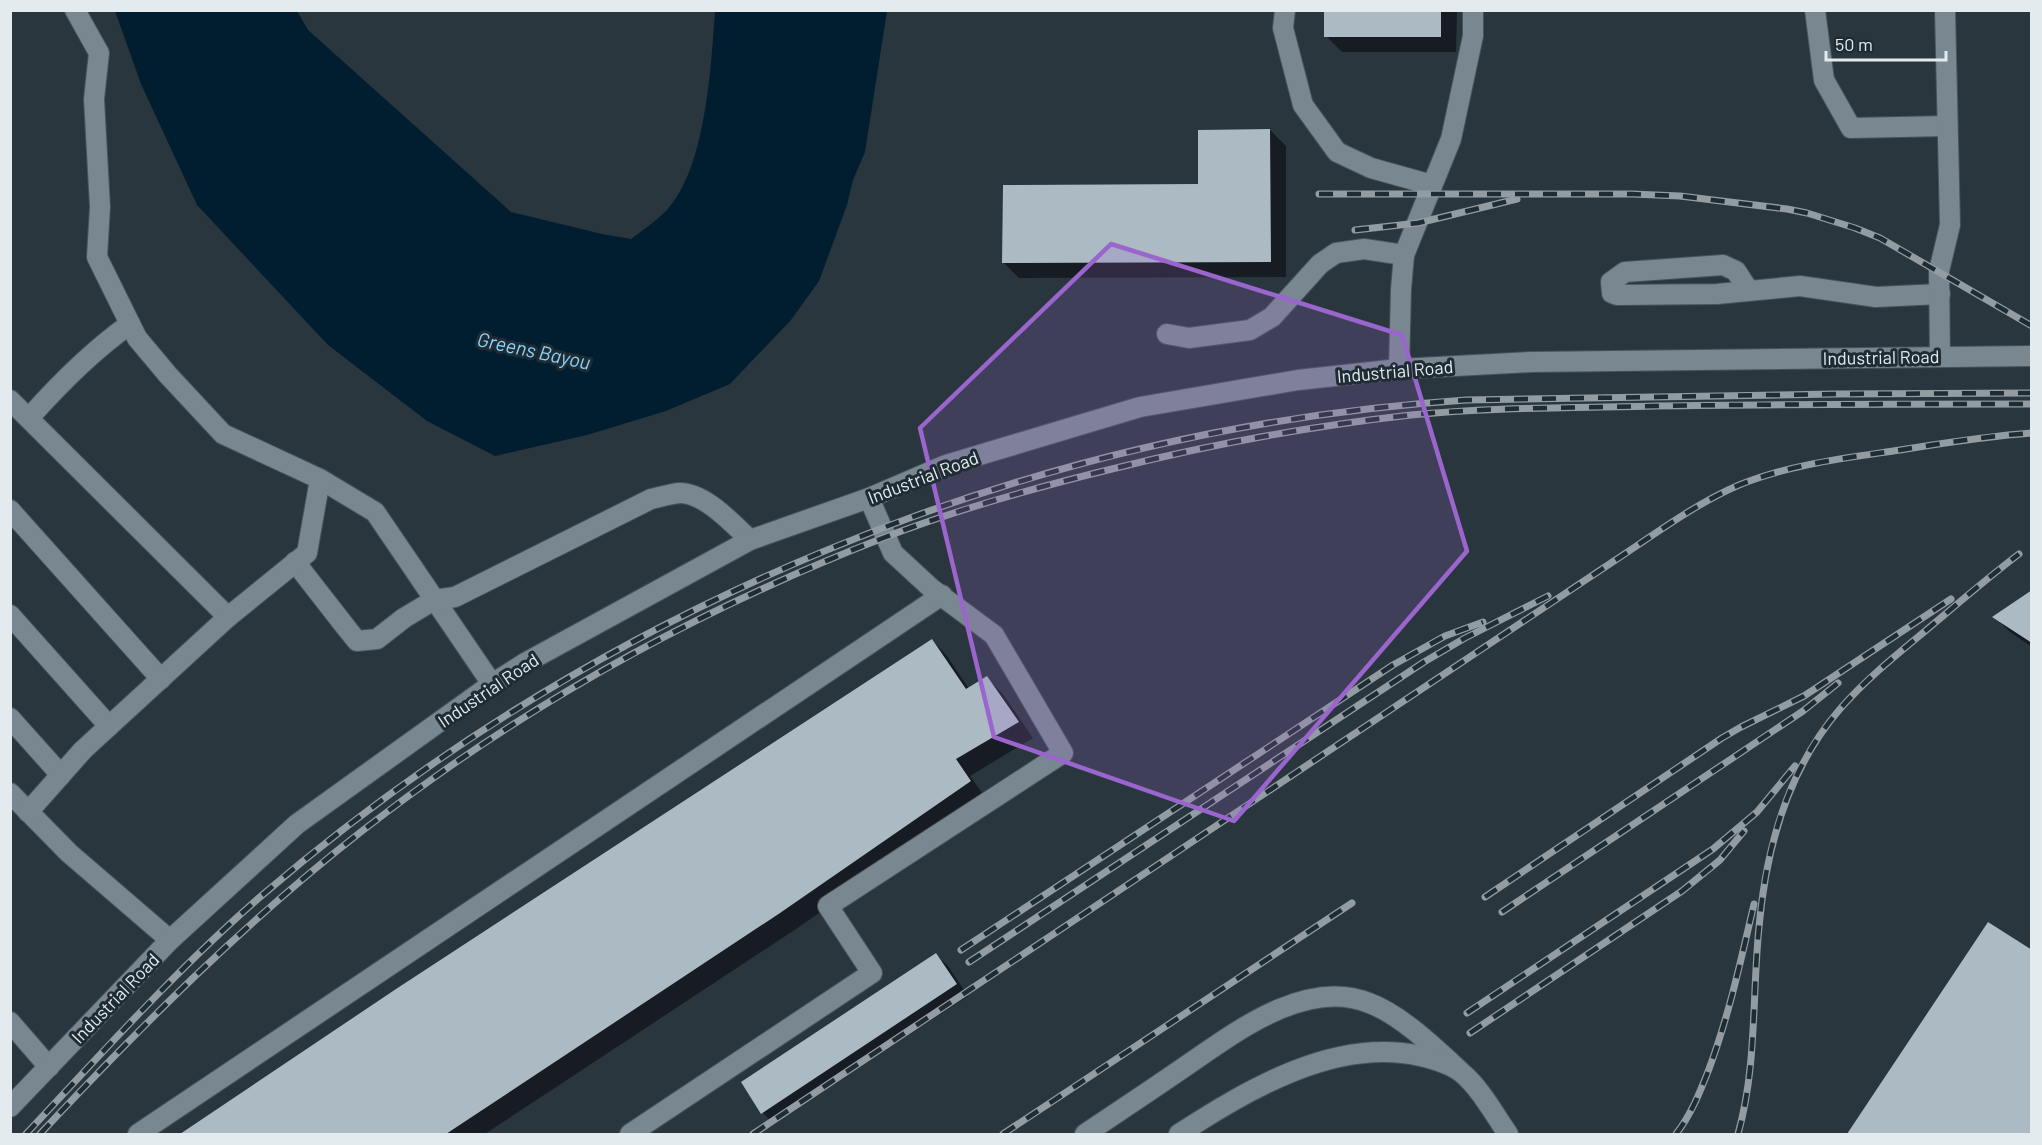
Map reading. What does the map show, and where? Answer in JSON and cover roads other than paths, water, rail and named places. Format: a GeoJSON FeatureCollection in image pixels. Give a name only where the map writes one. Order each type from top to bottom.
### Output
{"type":"FeatureCollection","features":[{"type":"Feature","properties":{"kind":"street"},"geometry":{"type":"LineString","coordinates":[[75,10],[99,53],[94,99],[100,207],[97,257],[137,338],[224,434],[320,479],[375,512],[492,684]]}},
{"type":"Feature","properties":{"kind":"street"},"geometry":{"type":"LineString","coordinates":[[1285,10],[1283,28],[1303,105],[1337,152],[1371,168],[1432,185]]}},
{"type":"Feature","properties":{"kind":"street"},"geometry":{"type":"LineString","coordinates":[[1399,369],[1404,255],[1451,139],[1473,36],[1473,10]]}},
{"type":"Feature","properties":{"kind":"street"},"geometry":{"type":"LineString","coordinates":[[1815,10],[1824,80],[1851,128],[1947,126]]}},
{"type":"Feature","properties":{"kind":"street"},"geometry":{"type":"LineString","coordinates":[[1940,357],[1939,271],[1950,225],[1945,10]]}},
{"type":"Feature","properties":{"kind":"street"},"geometry":{"type":"LineString","coordinates":[[1167,334],[1189,338],[1250,330],[1272,317],[1320,264],[1336,253],[1364,249],[1404,255]]}},
{"type":"Feature","properties":{"kind":"street"},"geometry":{"type":"LineString","coordinates":[[1749,291],[1736,271],[1723,265],[1625,272],[1611,282],[1610,289],[1617,295],[1717,294],[1749,291],[1800,286],[1876,297],[1940,294]]}},
{"type":"Feature","properties":{"kind":"street"},"geometry":{"type":"LineString","coordinates":[[29,418],[83,360],[130,324]]}},
{"type":"Feature","properties":{"kind":"street","name":"Industrial Road"},"geometry":{"type":"LineString","coordinates":[[10,1107],[170,940],[297,824],[492,684],[535,657],[750,540],[869,498],[946,465],[1140,407],[1298,380],[1399,369],[1531,362],[2031,356]]}},
{"type":"Feature","properties":{"kind":"street"},"geometry":{"type":"LineString","coordinates":[[10,400],[228,617]]}},
{"type":"Feature","properties":{"kind":"street"},"geometry":{"type":"LineString","coordinates":[[28,812],[83,750],[228,617],[307,553],[320,479]]}},
{"type":"Feature","properties":{"kind":"street"},"geometry":{"type":"LineString","coordinates":[[295,562],[357,640],[377,639],[404,618],[434,600],[455,597],[651,499],[680,493],[693,495],[710,506],[750,540]]}},
{"type":"Feature","properties":{"kind":"street"},"geometry":{"type":"LineString","coordinates":[[630,1134],[872,973],[828,906],[1063,753],[994,634],[942,596],[893,553],[869,498]]}},
{"type":"Feature","properties":{"kind":"street"},"geometry":{"type":"LineString","coordinates":[[11,512],[160,679]]}},
{"type":"Feature","properties":{"kind":"street"},"geometry":{"type":"LineString","coordinates":[[138,1134],[942,596]]}},
{"type":"Feature","properties":{"kind":"street"},"geometry":{"type":"LineString","coordinates":[[10,615],[109,726]]}},
{"type":"Feature","properties":{"kind":"street"},"geometry":{"type":"LineString","coordinates":[[10,718],[62,775]]}},
{"type":"Feature","properties":{"kind":"street"},"geometry":{"type":"LineString","coordinates":[[10,793],[69,853],[170,940]]}},
{"type":"Feature","properties":{"kind":"street"},"geometry":{"type":"LineString","coordinates":[[1086,1134],[1249,1023],[1280,1008],[1314,999],[1347,997],[1370,1003],[1403,1023],[1460,1071],[1475,1085],[1508,1134]]}},
{"type":"Feature","properties":{"kind":"street"},"geometry":{"type":"LineString","coordinates":[[10,1022],[49,1067]]}},
{"type":"Feature","properties":{"kind":"street"},"geometry":{"type":"LineString","coordinates":[[1179,1134],[1223,1105],[1277,1078],[1326,1060],[1371,1052],[1407,1053],[1432,1059],[1460,1071]]}},
{"type":"Feature","properties":{"kind":"water","name":"Greens Bayou"},"geometry":{"type":"Polygon","coordinates":[[[115,11],[297,11],[308,30],[511,212],[631,239],[667,210],[680,191],[690,169],[704,115],[715,11],[887,11],[865,152],[853,180],[847,205],[819,281],[791,320],[730,384],[666,411],[587,435],[495,456],[427,421],[328,345],[197,205],[141,84],[115,11]]]}},
{"type":"Feature","properties":{"kind":"railway"},"geometry":{"type":"LineString","coordinates":[[1319,194],[1632,194],[1680,196],[1787,209],[1807,213],[1880,238],[2032,326]]}},
{"type":"Feature","properties":{"kind":"railway"},"geometry":{"type":"LineString","coordinates":[[1355,230],[1418,223],[1517,199]]}},
{"type":"Feature","properties":{"kind":"railway"},"geometry":{"type":"LineString","coordinates":[[26,1134],[140,1012],[199,953],[260,897],[390,794],[528,702],[673,621],[824,551],[979,494],[1139,449],[1301,418],[1466,400],[2032,393]]}},
{"type":"Feature","properties":{"kind":"railway"},"geometry":{"type":"LineString","coordinates":[[40,1134],[116,1054],[235,938],[362,831],[422,786],[547,703],[678,630],[814,566],[911,527],[1027,491],[1152,459],[1299,430],[1374,419],[1471,410],[1748,405],[2032,404]]}},
{"type":"Feature","properties":{"kind":"railway"},"geometry":{"type":"LineString","coordinates":[[753,1134],[1660,530],[1707,501],[1739,485],[1799,467],[1949,442],[2032,433]]}},
{"type":"Feature","properties":{"kind":"railway"},"geometry":{"type":"LineString","coordinates":[[1738,1134],[1751,1057],[1762,897],[1774,839],[1793,784],[1822,733],[1860,688],[1902,650],[2019,554]]}},
{"type":"Feature","properties":{"kind":"railway"},"geometry":{"type":"LineString","coordinates":[[969,962],[1424,662],[1465,638],[1548,596]]}},
{"type":"Feature","properties":{"kind":"railway"},"geometry":{"type":"LineString","coordinates":[[1485,897],[1722,738],[1804,696],[1951,599]]}},
{"type":"Feature","properties":{"kind":"railway"},"geometry":{"type":"LineString","coordinates":[[961,950],[1393,665],[1445,636],[1483,622]]}},
{"type":"Feature","properties":{"kind":"railway"},"geometry":{"type":"LineString","coordinates":[[1502,912],[1803,711],[1838,683]]}},
{"type":"Feature","properties":{"kind":"railway"},"geometry":{"type":"LineString","coordinates":[[1467,1013],[1713,849],[1757,812],[1795,766]]}},
{"type":"Feature","properties":{"kind":"railway"},"geometry":{"type":"LineString","coordinates":[[1470,1033],[1682,891],[1720,860],[1744,831]]}},
{"type":"Feature","properties":{"kind":"railway"},"geometry":{"type":"LineString","coordinates":[[1003,1134],[1352,903]]}},
{"type":"Feature","properties":{"kind":"railway"},"geometry":{"type":"LineString","coordinates":[[1676,1134],[1695,1103],[1716,1049],[1754,904]]}}]}
